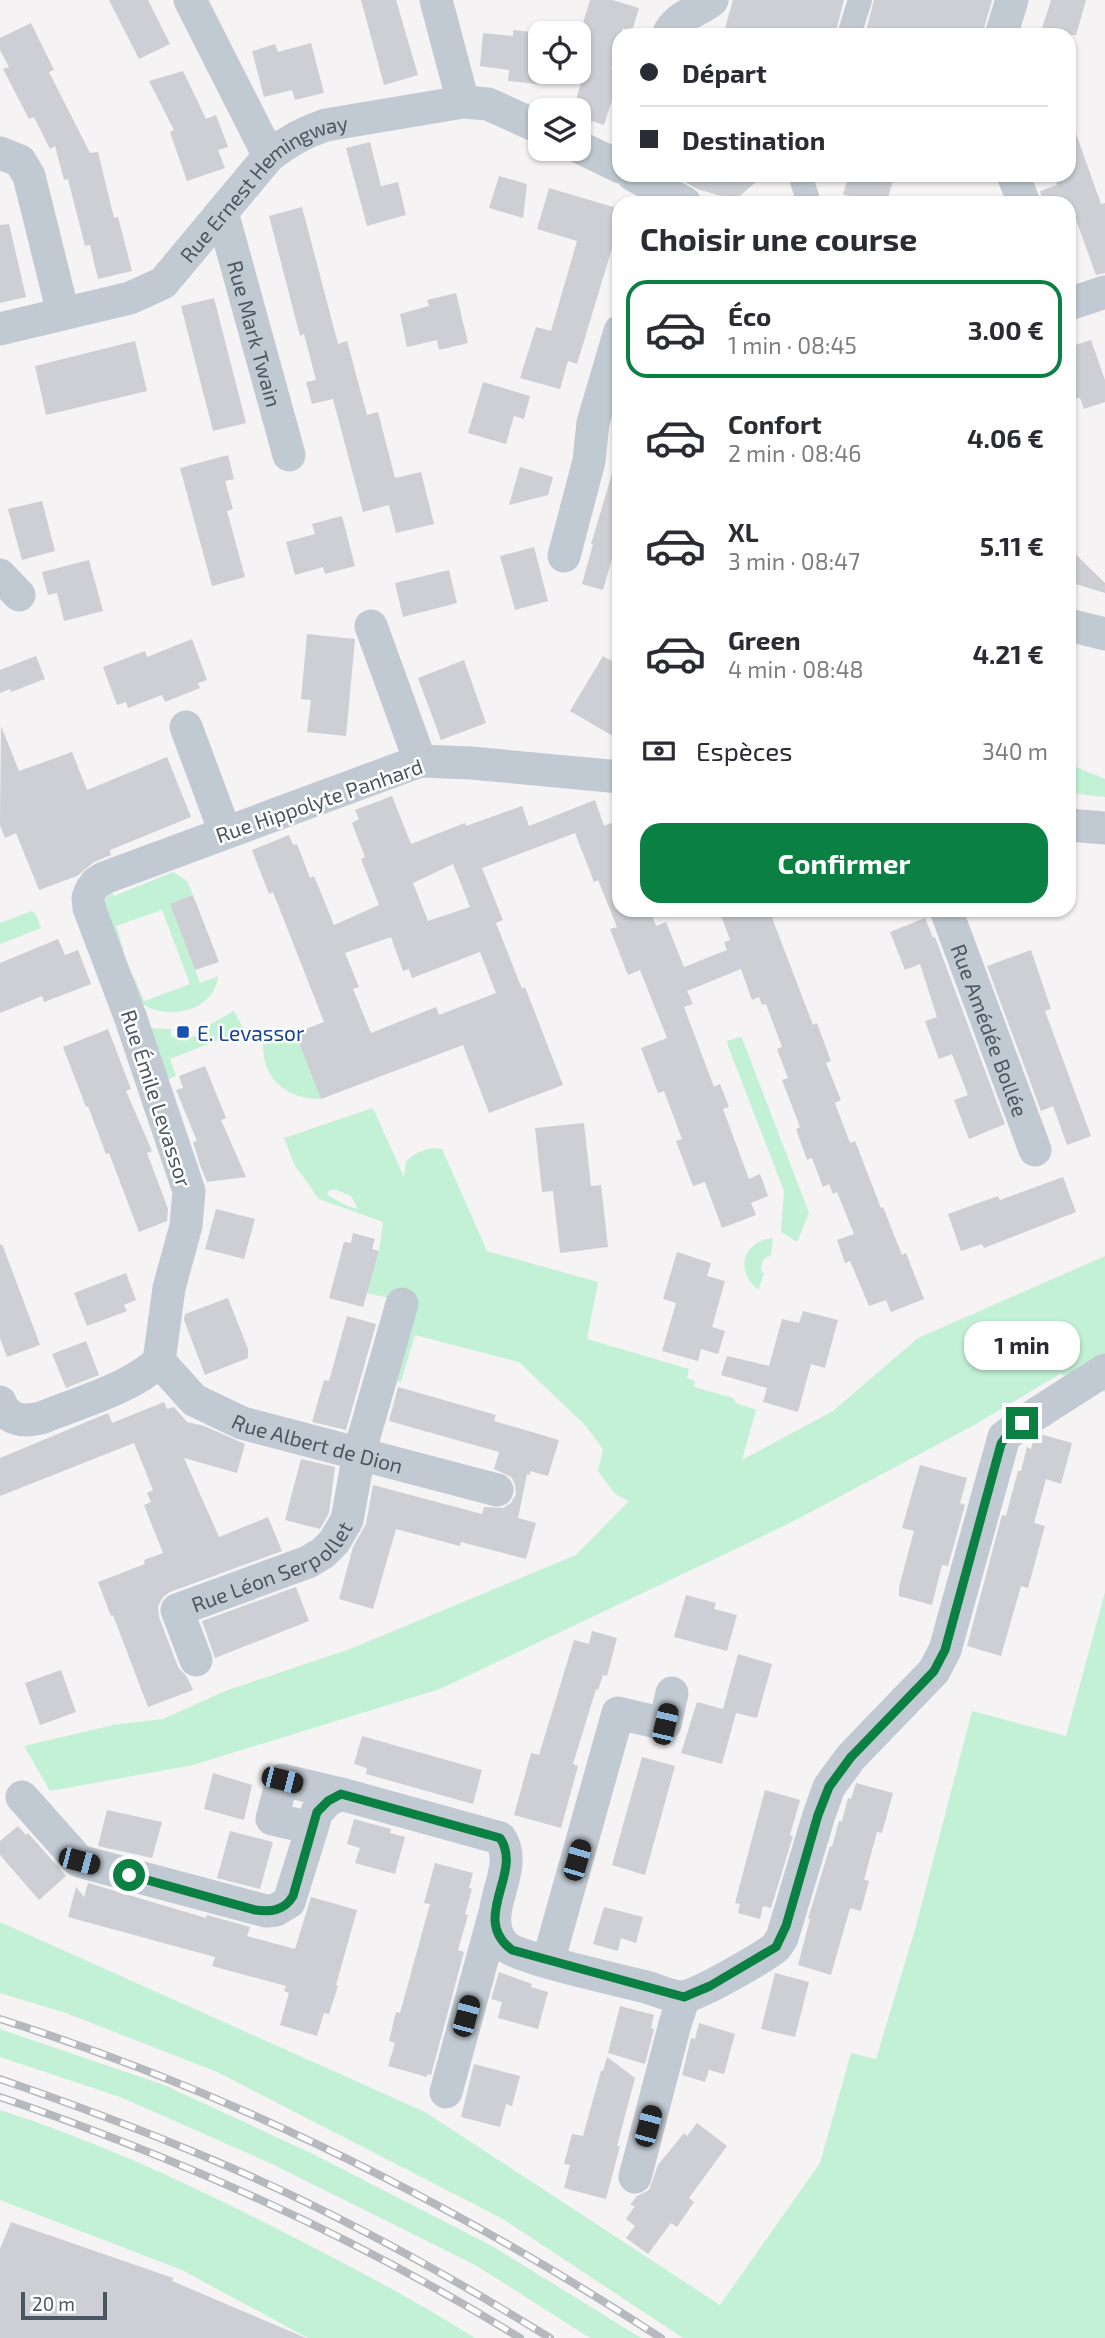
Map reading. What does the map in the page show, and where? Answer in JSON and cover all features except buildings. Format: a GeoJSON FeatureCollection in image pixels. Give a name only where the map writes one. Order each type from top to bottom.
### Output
{"type":"FeatureCollection","features":[{"type":"Feature","properties":{"kind":"street"},"geometry":{"type":"LineString","coordinates":[[190,0],[269,156]]}},
{"type":"Feature","properties":{"kind":"street"},"geometry":{"type":"LineString","coordinates":[[436,0],[463,102]]}},
{"type":"Feature","properties":{"kind":"street"},"geometry":{"type":"LineString","coordinates":[[672,28],[684,16],[712,0]]}},
{"type":"Feature","properties":{"kind":"street"},"geometry":{"type":"LineString","coordinates":[[851,28],[860,0]]}},
{"type":"Feature","properties":{"kind":"street"},"geometry":{"type":"LineString","coordinates":[[1003,28],[1012,0]]}},
{"type":"Feature","properties":{"kind":"street","name":"Rue Ernest Hemingway"},"geometry":{"type":"LineString","coordinates":[[0,329],[130,298],[163,283],[269,156],[291,139],[326,125],[463,102],[488,104],[528,122]]}},
{"type":"Feature","properties":{"kind":"street"},"geometry":{"type":"LineString","coordinates":[[0,153],[20,161],[29,176],[64,313]]}},
{"type":"Feature","properties":{"kind":"street"},"geometry":{"type":"LineString","coordinates":[[591,153],[612,163]]}},
{"type":"Feature","properties":{"kind":"street","name":"Rue Mark Twain"},"geometry":{"type":"LineString","coordinates":[[222,212],[289,455]]}},
{"type":"Feature","properties":{"kind":"street"},"geometry":{"type":"LineString","coordinates":[[1076,302],[1105,292]]}},
{"type":"Feature","properties":{"kind":"street"},"geometry":{"type":"LineString","coordinates":[[564,556],[589,461],[593,423],[612,358]]}},
{"type":"Feature","properties":{"kind":"street"},"geometry":{"type":"LineString","coordinates":[[371,626],[420,761]]}},
{"type":"Feature","properties":{"kind":"street"},"geometry":{"type":"LineString","coordinates":[[1076,627],[1105,634]]}},
{"type":"Feature","properties":{"kind":"street"},"geometry":{"type":"LineString","coordinates":[[186,727],[225,832]]}},
{"type":"Feature","properties":{"kind":"street","name":"Rue Hippolyte Panhard"},"geometry":{"type":"LineString","coordinates":[[89,908],[88,898],[91,891],[96,883],[104,878],[420,761],[471,763],[612,777]]}},
{"type":"Feature","properties":{"kind":"street"},"geometry":{"type":"LineString","coordinates":[[1076,826],[1105,828]]}},
{"type":"Feature","properties":{"kind":"street","name":"Rue Émile Levassor"},"geometry":{"type":"LineString","coordinates":[[89,908],[130,1016],[189,1191],[188,1214],[169,1289],[159,1360]]}},
{"type":"Feature","properties":{"kind":"street","name":"Rue Amédée Bollée"},"geometry":{"type":"LineString","coordinates":[[949,917],[1035,1150]]}},
{"type":"Feature","properties":{"kind":"street"},"geometry":{"type":"LineString","coordinates":[[359,1454],[402,1304]]}},
{"type":"Feature","properties":{"kind":"street"},"geometry":{"type":"LineString","coordinates":[[0,1402],[3,1410],[17,1419],[29,1421],[41,1418],[137,1379],[159,1360]]}},
{"type":"Feature","properties":{"kind":"street","name":"Rue Albert de Dion"},"geometry":{"type":"LineString","coordinates":[[159,1360],[194,1400],[242,1423],[497,1490]]}},
{"type":"Feature","properties":{"kind":"street"},"geometry":{"type":"LineString","coordinates":[[494,1916],[495,1926],[504,1945],[512,1950],[684,1997],[710,1986],[776,1947],[782,1938],[818,1815],[829,1787],[851,1757],[934,1671],[945,1650],[1004,1437],[1105,1370]]}},
{"type":"Feature","properties":{"kind":"street","name":"Rue Léon Serpollet"},"geometry":{"type":"LineString","coordinates":[[196,1660],[177,1610],[308,1562],[323,1553],[341,1532],[346,1520],[359,1454]]}},
{"type":"Feature","properties":{"kind":"street"},"geometry":{"type":"LineString","coordinates":[[548,1962],[618,1713],[665,1724],[672,1693]]}},
{"type":"Feature","properties":{"kind":"street"},"geometry":{"type":"LineString","coordinates":[[312,1828],[272,1819],[282,1780],[500,1838],[507,1853],[502,1885],[446,2092]]}},
{"type":"Feature","properties":{"kind":"street"},"geometry":{"type":"LineString","coordinates":[[22,1797],[79,1861],[266,1911],[285,1906],[293,1896],[317,1812],[328,1801],[341,1794]]}},
{"type":"Feature","properties":{"kind":"street"},"geometry":{"type":"LineString","coordinates":[[635,2176],[684,1997]]}},
{"type":"Feature","properties":{"kind":"green space"},"geometry":{"type":"Polygon","coordinates":[[[1076,767],[1105,779],[1105,797],[1076,794],[1076,767]]]}},
{"type":"Feature","properties":{"kind":"green space"},"geometry":{"type":"Polygon","coordinates":[[[173,872],[187,881],[193,895],[170,904],[200,983],[218,976],[210,996],[202,1003],[193,1008],[171,1012],[145,1006],[124,980],[134,977],[144,1001],[190,984],[162,910],[116,926],[124,951],[115,954],[103,915],[106,899],[111,891],[114,896],[173,872]]]}},
{"type":"Feature","properties":{"kind":"green space"},"geometry":{"type":"Polygon","coordinates":[[[31,911],[36,914],[41,928],[0,944],[0,923],[31,911]]]}},
{"type":"Feature","properties":{"kind":"green space"},"geometry":{"type":"Polygon","coordinates":[[[234,1011],[244,1030],[170,1059],[176,1076],[162,1082],[148,1028],[171,1029],[171,1036],[182,1039],[196,1036],[196,1027],[209,1025],[234,1011]]]}},
{"type":"Feature","properties":{"kind":"green space"},"geometry":{"type":"Polygon","coordinates":[[[295,1033],[321,1099],[287,1091],[272,1077],[267,1067],[263,1043],[295,1033]]]}},
{"type":"Feature","properties":{"kind":"green space"},"geometry":{"type":"Polygon","coordinates":[[[740,1037],[809,1213],[797,1242],[781,1232],[784,1191],[728,1046],[727,1041],[740,1037]]]}},
{"type":"Feature","properties":{"kind":"green space"},"geometry":{"type":"Polygon","coordinates":[[[373,1108],[404,1177],[406,1161],[410,1158],[427,1149],[442,1149],[487,1251],[598,1282],[587,1339],[689,1369],[687,1378],[695,1381],[694,1387],[733,1398],[736,1403],[756,1410],[742,1460],[833,1411],[918,1338],[1105,1256],[1105,1392],[1060,1374],[976,1424],[788,1524],[440,1689],[193,1765],[50,1791],[24,1746],[113,1725],[163,1719],[225,1691],[350,1649],[576,1555],[629,1501],[615,1494],[598,1471],[603,1449],[585,1425],[519,1362],[415,1335],[401,1382],[394,1381],[414,1304],[367,1293],[379,1251],[383,1222],[319,1199],[294,1164],[284,1138],[373,1108]],[[334,1189],[328,1191],[327,1195],[358,1209],[351,1196],[334,1189]]]}},
{"type":"Feature","properties":{"kind":"green space"},"geometry":{"type":"Polygon","coordinates":[[[773,1238],[771,1256],[762,1263],[761,1270],[764,1274],[758,1290],[746,1274],[745,1258],[754,1245],[773,1238]]]}},
{"type":"Feature","properties":{"kind":"green space"},"geometry":{"type":"Polygon","coordinates":[[[1105,1592],[1105,2338],[683,2338],[503,2219],[217,2072],[66,2013],[0,1993],[0,1922],[425,2112],[720,2305],[820,2163],[851,2053],[876,2059],[916,1926],[972,1711],[1066,1736],[1105,1592]]]}},
{"type":"Feature","properties":{"kind":"green space"},"geometry":{"type":"Polygon","coordinates":[[[0,2029],[164,2085],[313,2154],[494,2247],[641,2338],[590,2338],[477,2266],[270,2163],[120,2097],[0,2057],[0,2029]]]}},
{"type":"Feature","properties":{"kind":"green space"},"geometry":{"type":"Polygon","coordinates":[[[0,2110],[111,2151],[219,2200],[383,2284],[475,2338],[308,2338],[182,2270],[0,2200],[0,2110]]]}},
{"type":"Feature","properties":{"kind":"railway"},"geometry":{"type":"LineString","coordinates":[[0,2019],[173,2081],[341,2156],[504,2242],[661,2338]]}},
{"type":"Feature","properties":{"kind":"railway"},"geometry":{"type":"LineString","coordinates":[[0,2079],[160,2138],[300,2199],[427,2265],[550,2338]]}},
{"type":"Feature","properties":{"kind":"railway"},"geometry":{"type":"LineString","coordinates":[[0,2097],[135,2147],[267,2203],[396,2266],[520,2338]]}},
{"type":"Feature","properties":{"kind":"place","name":"E. Levassor"},"geometry":{"type":"Point","coordinates":[183,1032]}},
{"type":"Feature","properties":{"kind":"route"},"geometry":{"type":"LineString","coordinates":[[129,1875],[255,1910],[276,1910],[285,1906],[293,1896],[317,1812],[328,1801],[341,1794],[500,1838],[507,1853],[494,1916],[495,1926],[504,1945],[512,1950],[684,1997],[710,1986],[776,1947],[786,1926],[818,1815],[829,1787],[840,1769],[934,1671],[945,1650],[1001,1444],[1004,1437],[1022,1423]]}}]}
